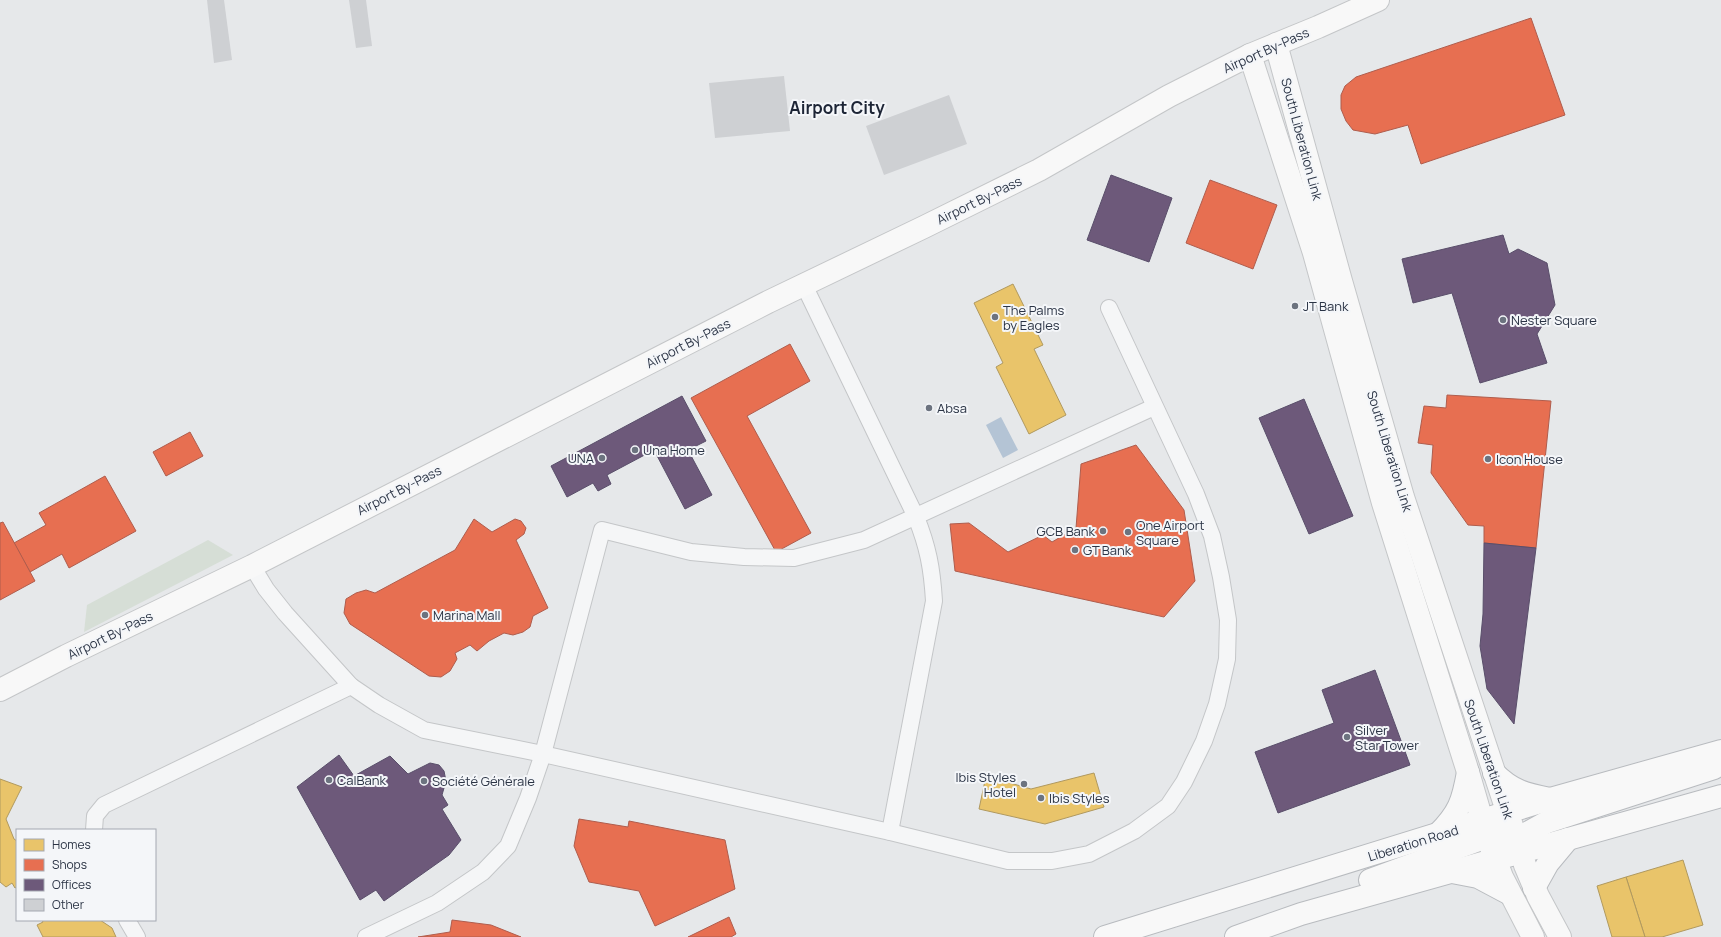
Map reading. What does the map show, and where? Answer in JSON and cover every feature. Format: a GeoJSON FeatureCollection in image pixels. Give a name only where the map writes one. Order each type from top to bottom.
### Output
{"type":"FeatureCollection","features":[{"type":"Feature","properties":{"kind":"main road","name":"Airport By-Pass"},"geometry":{"type":"LineString","coordinates":[[0,690],[252,566],[804,285],[1039,170],[1169,96],[1250,55],[1378,0]]}},
{"type":"Feature","properties":{"kind":"main road","name":"South Liberation Link"},"geometry":{"type":"LineString","coordinates":[[1276,44],[1341,281],[1399,482],[1519,846],[1534,888],[1560,937]]}},
{"type":"Feature","properties":{"kind":"main road","name":"South Liberation Link"},"geometry":{"type":"LineString","coordinates":[[1250,55],[1314,253],[1385,511],[1468,772],[1484,829],[1495,860],[1510,894],[1533,937]]}},
{"type":"Feature","properties":{"kind":"main road","name":"Liberation Road"},"geometry":{"type":"LineString","coordinates":[[1105,937],[1438,834],[1484,829],[1508,813],[1550,799],[1721,751]]}},
{"type":"Feature","properties":{"kind":"main road"},"geometry":{"type":"LineString","coordinates":[[1236,937],[1302,914],[1495,860],[1519,846],[1533,829],[1558,818],[1721,765]]}},
{"type":"Feature","properties":{"kind":"main road"},"geometry":{"type":"LineString","coordinates":[[1438,834],[1455,815],[1461,804],[1468,772]]}},
{"type":"Feature","properties":{"kind":"main road"},"geometry":{"type":"LineString","coordinates":[[1494,773],[1504,783],[1515,789],[1550,799]]}},
{"type":"Feature","properties":{"kind":"main road"},"geometry":{"type":"LineString","coordinates":[[1519,846],[1568,839],[1721,796]]}},
{"type":"Feature","properties":{"kind":"main road"},"geometry":{"type":"LineString","coordinates":[[1302,914],[1325,897],[1484,829]]}},
{"type":"Feature","properties":{"kind":"main road"},"geometry":{"type":"LineString","coordinates":[[1534,888],[1548,863],[1568,839]]}},
{"type":"Feature","properties":{"kind":"main road"},"geometry":{"type":"LineString","coordinates":[[1449,872],[1478,877],[1510,894]]}},
{"type":"Feature","properties":{"kind":"street"},"geometry":{"type":"LineString","coordinates":[[804,285],[916,517],[926,542],[933,573],[934,601],[890,832]]}},
{"type":"Feature","properties":{"kind":"street"},"geometry":{"type":"LineString","coordinates":[[252,566],[266,589],[285,613],[351,686],[379,705],[424,730],[543,754],[890,832],[1008,861],[1052,861],[1090,854],[1134,831],[1168,806],[1184,782],[1204,741],[1217,704],[1227,659],[1228,620],[1212,536],[1196,494],[1109,308]]}},
{"type":"Feature","properties":{"kind":"street"},"geometry":{"type":"LineString","coordinates":[[366,937],[437,903],[483,872],[508,846],[528,798],[543,754],[602,530],[691,552],[744,557],[794,558],[864,540],[1154,407]]}},
{"type":"Feature","properties":{"kind":"street"},"geometry":{"type":"LineString","coordinates":[[94,829],[95,816],[104,805],[351,686]]}},
{"type":"Feature","properties":{"kind":"street"},"geometry":{"type":"LineString","coordinates":[[128,921],[137,937]]}},
{"type":"Feature","properties":{"kind":"shaded area"},"geometry":{"type":"Polygon","coordinates":[[[208,540],[233,555],[84,632],[87,605],[208,540]]]}},
{"type":"Feature","properties":{"kind":"water"},"geometry":{"type":"Polygon","coordinates":[[[1001,417],[1018,450],[1003,458],[986,425],[1001,417]]]}},
{"type":"Feature","properties":{"kind":"building: Homes"},"geometry":{"type":"Polygon","coordinates":[[[1013,284],[1043,345],[1034,349],[1066,415],[1029,434],[996,367],[1003,363],[974,303],[1013,284]]]}},
{"type":"Feature","properties":{"kind":"building: Homes","name":"Ibis Styles"},"geometry":{"type":"Polygon","coordinates":[[[1094,773],[1104,807],[1045,824],[979,809],[986,776],[1031,789],[1094,773]]]}},
{"type":"Feature","properties":{"kind":"building: Homes"},"geometry":{"type":"Polygon","coordinates":[[[0,779],[22,787],[6,819],[14,839],[16,840],[16,888],[12,883],[6,887],[0,882],[0,779]]]}},
{"type":"Feature","properties":{"kind":"building: Homes"},"geometry":{"type":"Polygon","coordinates":[[[1683,860],[1703,925],[1662,937],[1645,937],[1626,877],[1683,860]]]}},
{"type":"Feature","properties":{"kind":"building: Homes"},"geometry":{"type":"Polygon","coordinates":[[[1626,877],[1645,937],[1612,937],[1597,886],[1626,877]]]}},
{"type":"Feature","properties":{"kind":"building: Homes"},"geometry":{"type":"Polygon","coordinates":[[[102,921],[112,928],[116,937],[43,937],[37,925],[43,922],[102,921]]]}},
{"type":"Feature","properties":{"kind":"building: Shops"},"geometry":{"type":"Polygon","coordinates":[[[1531,18],[1565,115],[1421,164],[1408,125],[1375,134],[1353,130],[1346,121],[1341,109],[1341,95],[1345,86],[1356,77],[1531,18]]]}},
{"type":"Feature","properties":{"kind":"building: Shops"},"geometry":{"type":"Polygon","coordinates":[[[1210,180],[1277,205],[1253,269],[1186,243],[1210,180]]]}},
{"type":"Feature","properties":{"kind":"building: Shops"},"geometry":{"type":"Polygon","coordinates":[[[790,344],[810,381],[747,416],[811,533],[776,552],[691,398],[790,344]]]}},
{"type":"Feature","properties":{"kind":"building: Shops","name":"Icon House"},"geometry":{"type":"Polygon","coordinates":[[[1447,395],[1551,401],[1536,548],[1484,543],[1484,526],[1468,525],[1431,473],[1433,445],[1418,443],[1424,406],[1446,408],[1447,395]]]}},
{"type":"Feature","properties":{"kind":"building: Shops"},"geometry":{"type":"Polygon","coordinates":[[[190,432],[203,456],[166,476],[153,452],[190,432]]]}},
{"type":"Feature","properties":{"kind":"building: Shops","name":"One Airport Square"},"geometry":{"type":"Polygon","coordinates":[[[1136,445],[1184,510],[1195,581],[1164,617],[955,571],[950,524],[969,523],[1008,552],[1043,535],[1052,542],[1076,528],[1081,464],[1136,445]]]}},
{"type":"Feature","properties":{"kind":"building: Shops"},"geometry":{"type":"Polygon","coordinates":[[[105,476],[136,531],[69,568],[62,554],[30,572],[14,543],[46,525],[39,513],[105,476]]]}},
{"type":"Feature","properties":{"kind":"building: Shops"},"geometry":{"type":"Polygon","coordinates":[[[474,519],[492,532],[515,519],[521,521],[526,528],[524,534],[516,540],[548,608],[533,616],[530,627],[523,632],[513,635],[504,633],[489,641],[477,651],[470,645],[455,653],[457,659],[450,671],[441,677],[429,676],[350,624],[344,613],[346,599],[356,593],[366,590],[375,593],[455,550],[474,519]]]}},
{"type":"Feature","properties":{"kind":"building: Shops"},"geometry":{"type":"Polygon","coordinates":[[[3,522],[35,581],[0,600],[0,523],[3,522]]]}},
{"type":"Feature","properties":{"kind":"building: Shops"},"geometry":{"type":"Polygon","coordinates":[[[579,819],[628,827],[629,821],[725,840],[735,889],[655,926],[639,891],[589,882],[574,846],[579,819]]]}},
{"type":"Feature","properties":{"kind":"building: Shops"},"geometry":{"type":"Polygon","coordinates":[[[729,917],[736,934],[731,937],[688,937],[729,917]]]}},
{"type":"Feature","properties":{"kind":"building: Shops"},"geometry":{"type":"Polygon","coordinates":[[[452,920],[491,925],[521,937],[418,937],[450,932],[452,920]]]}},
{"type":"Feature","properties":{"kind":"building: Offices"},"geometry":{"type":"Polygon","coordinates":[[[1111,175],[1172,198],[1149,262],[1087,240],[1111,175]]]}},
{"type":"Feature","properties":{"kind":"building: Offices","name":"Nester Square"},"geometry":{"type":"Polygon","coordinates":[[[1503,235],[1509,254],[1518,249],[1547,263],[1555,305],[1537,334],[1547,363],[1480,383],[1452,293],[1413,303],[1402,259],[1503,235]]]}},
{"type":"Feature","properties":{"kind":"building: Offices","name":"UNA"},"geometry":{"type":"Polygon","coordinates":[[[682,396],[706,441],[688,450],[712,495],[685,509],[654,450],[607,475],[611,484],[598,491],[593,483],[567,497],[551,466],[682,396]]]}},
{"type":"Feature","properties":{"kind":"building: Offices"},"geometry":{"type":"Polygon","coordinates":[[[1304,399],[1353,516],[1309,534],[1259,418],[1304,399]]]}},
{"type":"Feature","properties":{"kind":"building: Offices"},"geometry":{"type":"Polygon","coordinates":[[[1484,543],[1536,548],[1514,724],[1487,689],[1480,646],[1483,614],[1484,543]]]}},
{"type":"Feature","properties":{"kind":"building: Offices","name":"Silver Star Tower"},"geometry":{"type":"Polygon","coordinates":[[[1375,670],[1410,765],[1278,813],[1255,752],[1334,723],[1322,690],[1375,670]]]}},
{"type":"Feature","properties":{"kind":"building: Offices"},"geometry":{"type":"Polygon","coordinates":[[[339,755],[354,776],[390,756],[408,774],[430,763],[439,765],[444,771],[446,781],[442,795],[448,805],[442,809],[461,840],[449,855],[384,901],[376,890],[360,900],[297,787],[339,755]]]}},
{"type":"Feature","properties":{"kind":"building: Other"},"geometry":{"type":"Polygon","coordinates":[[[207,0],[224,0],[232,60],[214,63],[207,0]]]}},
{"type":"Feature","properties":{"kind":"building: Other"},"geometry":{"type":"Polygon","coordinates":[[[349,0],[366,0],[372,46],[356,48],[349,0]]]}},
{"type":"Feature","properties":{"kind":"building: Other"},"geometry":{"type":"Polygon","coordinates":[[[784,76],[790,131],[715,138],[709,83],[784,76]]]}},
{"type":"Feature","properties":{"kind":"building: Other"},"geometry":{"type":"Polygon","coordinates":[[[949,95],[967,144],[884,175],[866,126],[949,95]]]}},
{"type":"Feature","properties":{"kind":"place","name":"JT Bank"},"geometry":{"type":"Point","coordinates":[1295,306]}},
{"type":"Feature","properties":{"kind":"place","name":"The Palms by Eagles"},"geometry":{"type":"Point","coordinates":[995,317]}},
{"type":"Feature","properties":{"kind":"place","name":"Nester Square"},"geometry":{"type":"Point","coordinates":[1503,320]}},
{"type":"Feature","properties":{"kind":"place","name":"Absa"},"geometry":{"type":"Point","coordinates":[929,408]}},
{"type":"Feature","properties":{"kind":"place","name":"Una Home"},"geometry":{"type":"Point","coordinates":[635,450]}},
{"type":"Feature","properties":{"kind":"place","name":"UNA"},"geometry":{"type":"Point","coordinates":[602,458]}},
{"type":"Feature","properties":{"kind":"place","name":"Icon House"},"geometry":{"type":"Point","coordinates":[1488,459]}},
{"type":"Feature","properties":{"kind":"place","name":"GCB Bank"},"geometry":{"type":"Point","coordinates":[1103,531]}},
{"type":"Feature","properties":{"kind":"place","name":"One Airport Square"},"geometry":{"type":"Point","coordinates":[1128,532]}},
{"type":"Feature","properties":{"kind":"place","name":"GT Bank"},"geometry":{"type":"Point","coordinates":[1075,550]}},
{"type":"Feature","properties":{"kind":"place","name":"Marina Mall"},"geometry":{"type":"Point","coordinates":[425,615]}},
{"type":"Feature","properties":{"kind":"place","name":"Silver Star Tower"},"geometry":{"type":"Point","coordinates":[1347,737]}},
{"type":"Feature","properties":{"kind":"place","name":"CalBank"},"geometry":{"type":"Point","coordinates":[329,780]}},
{"type":"Feature","properties":{"kind":"place","name":"Société Générale"},"geometry":{"type":"Point","coordinates":[424,781]}},
{"type":"Feature","properties":{"kind":"place","name":"Ibis Styles Hotel"},"geometry":{"type":"Point","coordinates":[1024,784]}},
{"type":"Feature","properties":{"kind":"place","name":"Ibis Styles"},"geometry":{"type":"Point","coordinates":[1041,798]}},
{"type":"Feature","properties":{"kind":"district","name":"Airport City"},"geometry":{"type":"Point","coordinates":[837,107]}}]}
